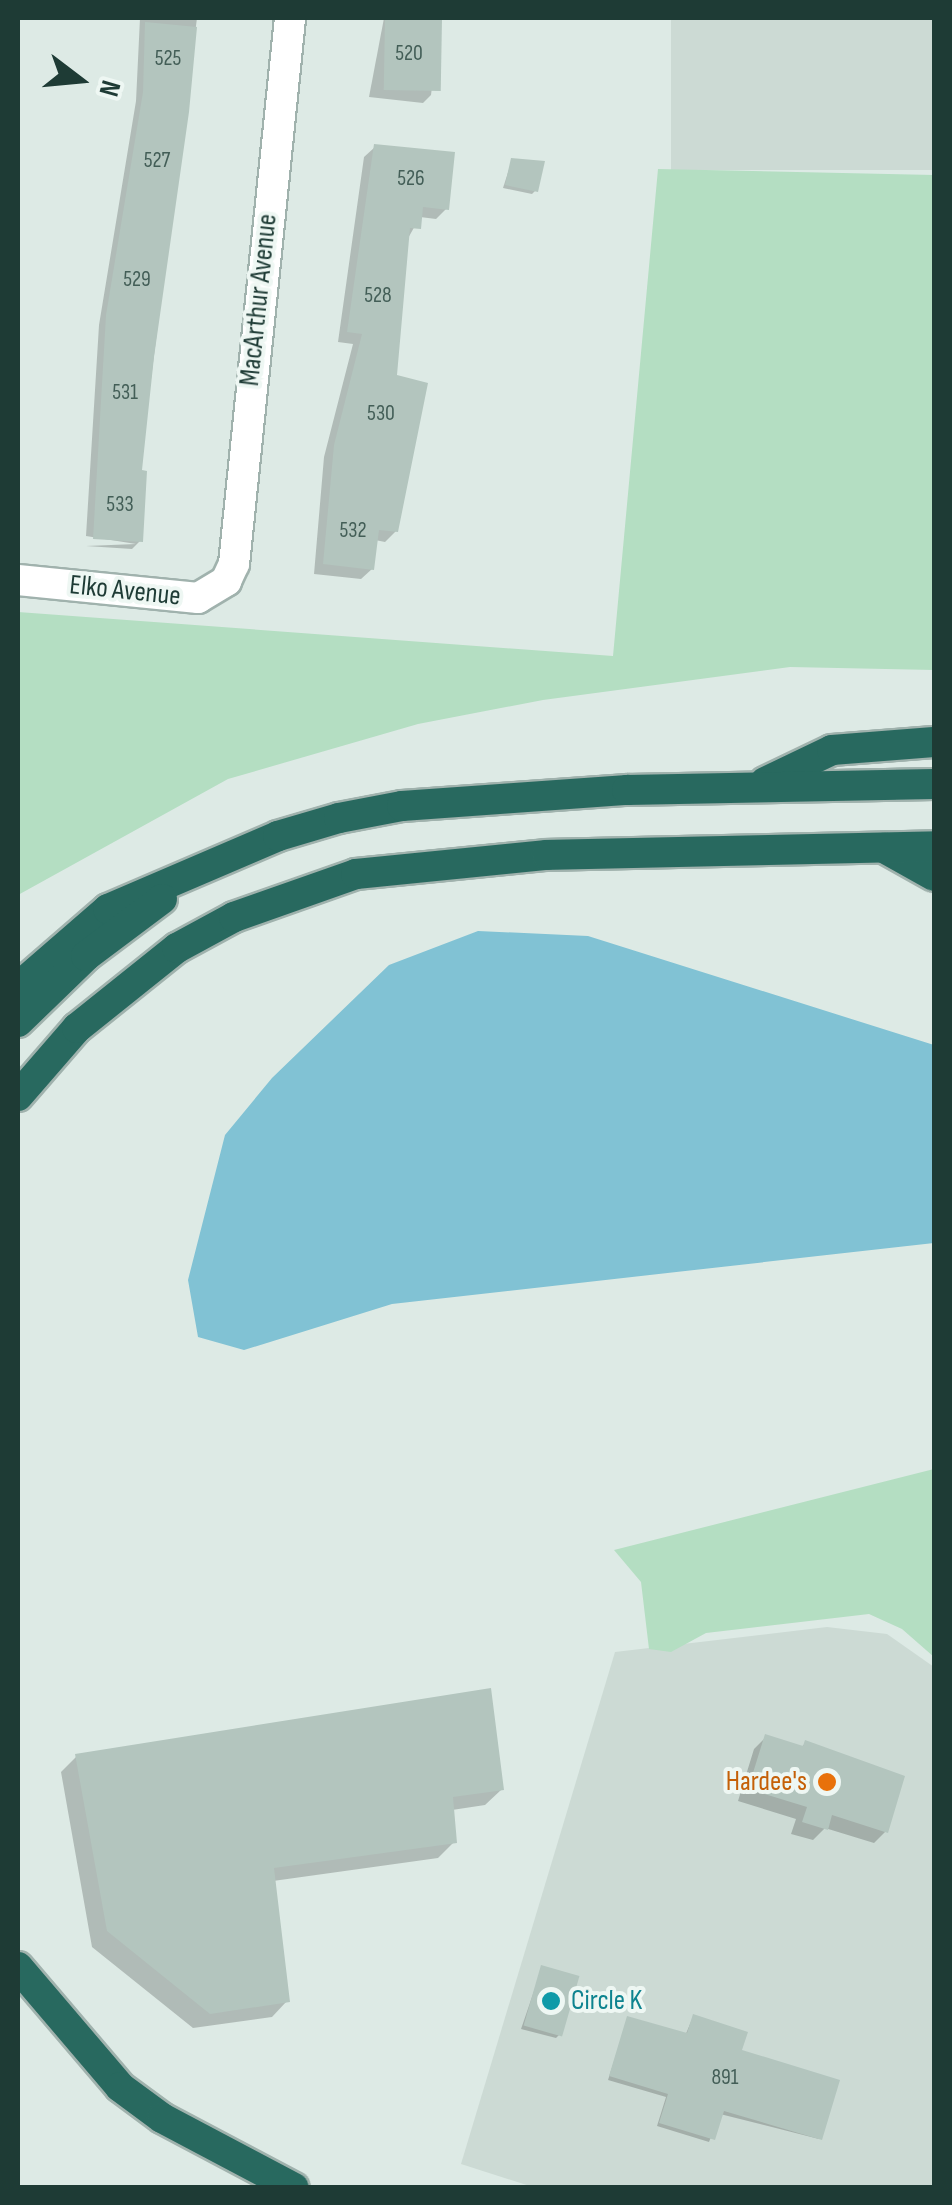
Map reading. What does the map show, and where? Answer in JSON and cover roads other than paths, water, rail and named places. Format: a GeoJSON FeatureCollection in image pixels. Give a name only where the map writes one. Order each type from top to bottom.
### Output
{"type":"FeatureCollection","features":[{"type":"Feature","properties":{"kind":"highway"},"geometry":{"type":"LineString","coordinates":[[754,786],[832,750],[934,742]]}},
{"type":"Feature","properties":{"kind":"highway"},"geometry":{"type":"LineString","coordinates":[[18,988],[108,909],[218,860],[339,818],[402,806],[754,786],[934,784]]}},
{"type":"Feature","properties":{"kind":"highway"},"geometry":{"type":"LineString","coordinates":[[18,1096],[77,1028],[178,948],[249,910],[356,874],[547,855],[934,846]]}},
{"type":"Feature","properties":{"kind":"highway"},"geometry":{"type":"LineString","coordinates":[[884,848],[934,876]]}},
{"type":"Feature","properties":{"kind":"highway"},"geometry":{"type":"LineString","coordinates":[[18,1022],[97,947],[218,860]]}},
{"type":"Feature","properties":{"kind":"highway"},"geometry":{"type":"LineString","coordinates":[[18,1967],[120,2087],[177,2127],[294,2188]]}},
{"type":"Feature","properties":{"kind":"street","name":"MacArthur Avenue"},"geometry":{"type":"LineString","coordinates":[[226,581],[234,564],[290,18]]}},
{"type":"Feature","properties":{"kind":"street","name":"Elko Avenue"},"geometry":{"type":"LineString","coordinates":[[18,580],[198,598],[226,581]]}},
{"type":"Feature","properties":{"kind":"water"},"geometry":{"type":"Polygon","coordinates":[[[478,931],[588,936],[934,1045],[934,1243],[392,1304],[244,1350],[198,1337],[188,1280],[225,1135],[272,1078],[389,965],[478,931]]]}},
{"type":"Feature","properties":{"kind":"place","name":"Hardee's"},"geometry":{"type":"Point","coordinates":[827,1782]}},
{"type":"Feature","properties":{"kind":"place","name":"Circle K"},"geometry":{"type":"Point","coordinates":[551,2001]}}]}
